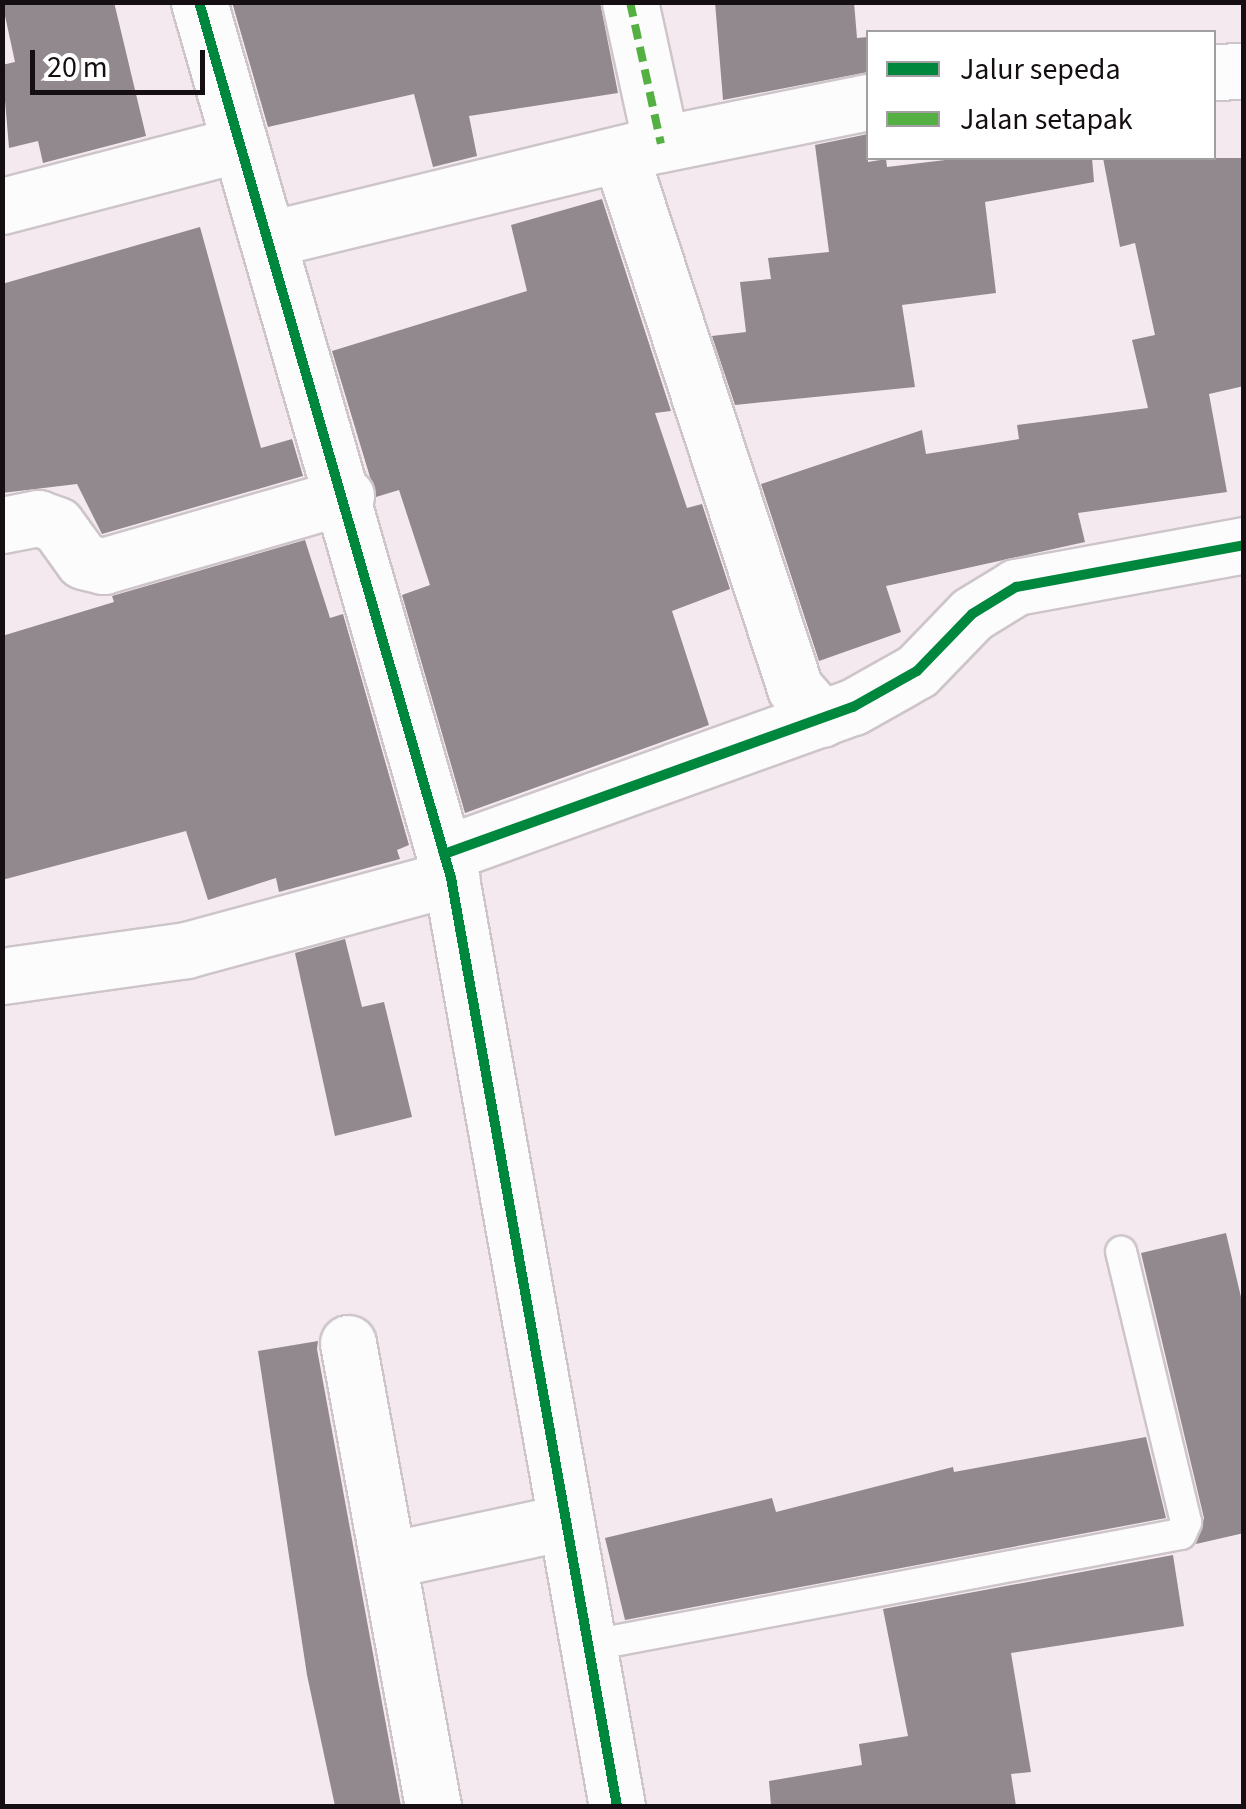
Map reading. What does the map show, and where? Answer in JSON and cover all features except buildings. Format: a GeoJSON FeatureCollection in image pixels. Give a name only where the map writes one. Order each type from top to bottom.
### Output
{"type":"FeatureCollection","features":[{"type":"Feature","properties":{"kind":"street"},"geometry":{"type":"LineString","coordinates":[[199,2],[236,145],[270,239],[346,496],[447,866],[618,1806]]}},
{"type":"Feature","properties":{"kind":"street"},"geometry":{"type":"LineString","coordinates":[[630,2],[641,150],[689,379],[795,688],[822,719]]}},
{"type":"Feature","properties":{"kind":"street"},"geometry":{"type":"LineString","coordinates":[[1216,72],[1243,71]]}},
{"type":"Feature","properties":{"kind":"street"},"geometry":{"type":"LineString","coordinates":[[270,239],[641,150],[866,102]]}},
{"type":"Feature","properties":{"kind":"street"},"geometry":{"type":"LineString","coordinates":[[2,206],[236,145]]}},
{"type":"Feature","properties":{"kind":"street"},"geometry":{"type":"LineString","coordinates":[[2,525],[38,518],[57,524],[83,562],[103,566],[346,496]]}},
{"type":"Feature","properties":{"kind":"street"},"geometry":{"type":"LineString","coordinates":[[2,976],[186,950],[447,866],[822,719],[917,671],[972,614],[1016,587],[1244,545]]}},
{"type":"Feature","properties":{"kind":"street"},"geometry":{"type":"LineString","coordinates":[[348,1343],[433,1806]]}},
{"type":"Feature","properties":{"kind":"street"},"geometry":{"type":"LineString","coordinates":[[388,1560],[566,1522]]}},
{"type":"Feature","properties":{"kind":"lane"},"geometry":{"type":"LineString","coordinates":[[587,1646],[1182,1534],[1186,1522],[1121,1252]]}},
{"type":"Feature","properties":{"kind":"marked path"},"geometry":{"type":"LineString","coordinates":[[630,2],[661,144]]}},
{"type":"Feature","properties":{"kind":"cycle path"},"geometry":{"type":"LineString","coordinates":[[199,2],[451,878],[617,1806]]}},
{"type":"Feature","properties":{"kind":"cycle path"},"geometry":{"type":"LineString","coordinates":[[444,854],[853,707],[917,671],[972,614],[1016,587],[1244,545]]}}]}
